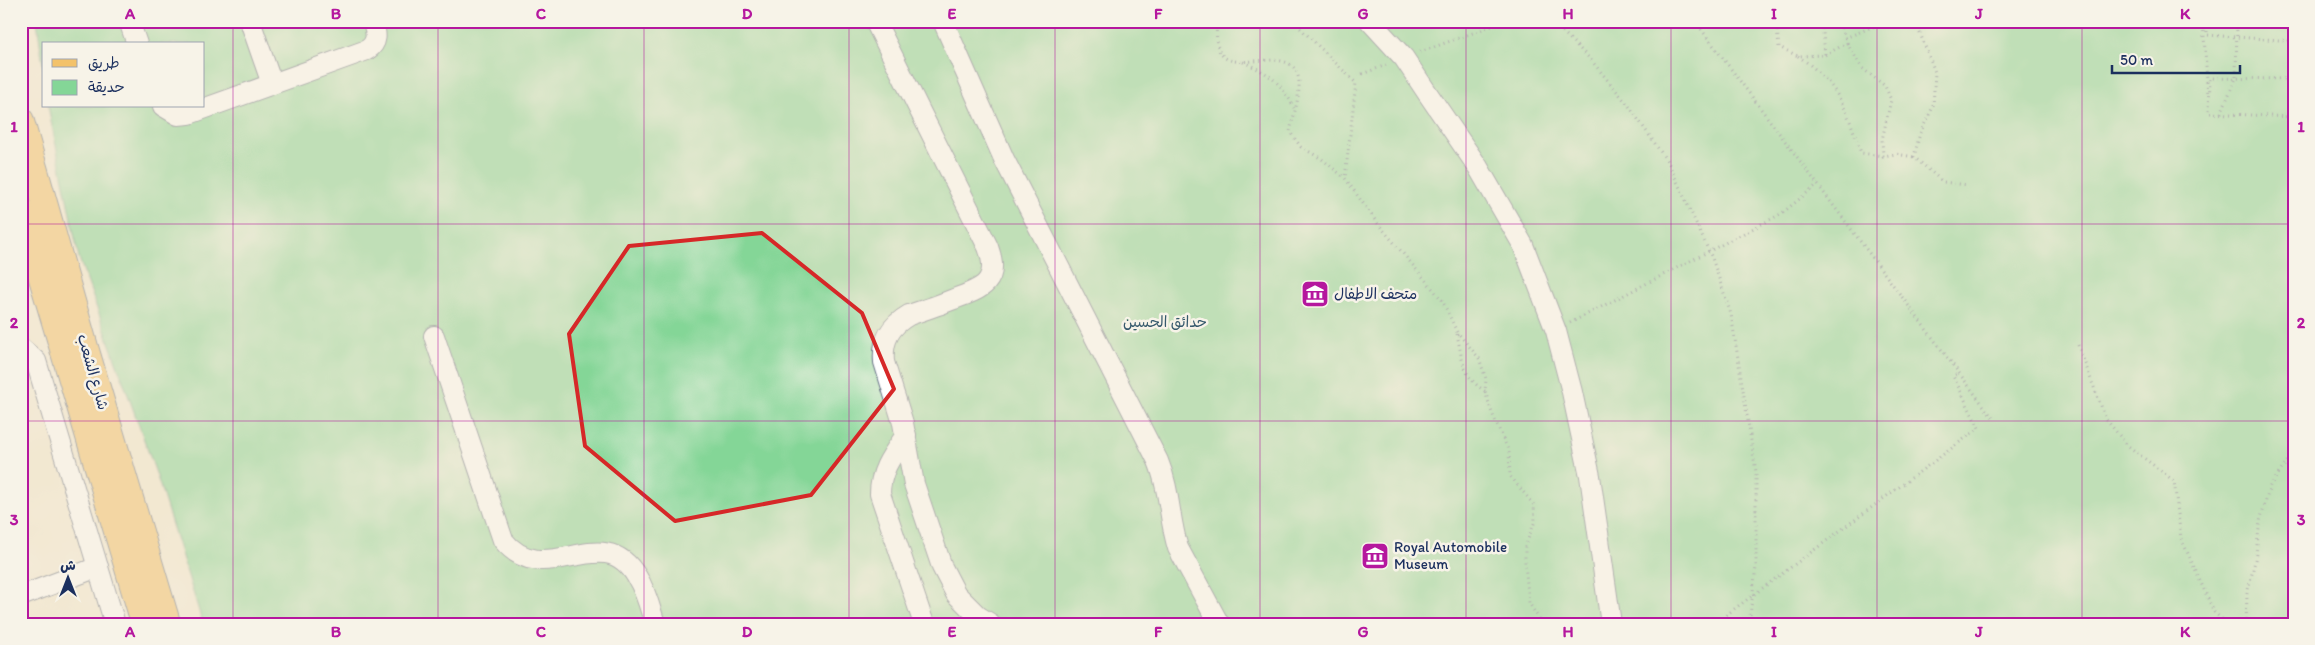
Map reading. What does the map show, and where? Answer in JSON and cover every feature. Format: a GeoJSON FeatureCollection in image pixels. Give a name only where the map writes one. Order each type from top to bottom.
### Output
{"type":"FeatureCollection","features":[{"type":"Feature","properties":{"kind":"main road","name":"شارع الشعب"},"geometry":{"type":"LineString","coordinates":[[21,120],[86,349],[168,624]]}},
{"type":"Feature","properties":{"kind":"main road","name":"شارع الشعب"},"geometry":{"type":"LineString","coordinates":[[21,209],[144,624]]}},
{"type":"Feature","properties":{"kind":"street"},"geometry":{"type":"LineString","coordinates":[[129,21],[136,42]]}},
{"type":"Feature","properties":{"kind":"street"},"geometry":{"type":"LineString","coordinates":[[250,21],[272,84]]}},
{"type":"Feature","properties":{"kind":"street"},"geometry":{"type":"LineString","coordinates":[[166,108],[178,115],[189,114],[367,50],[375,42],[376,36],[372,21]]}},
{"type":"Feature","properties":{"kind":"street"},"geometry":{"type":"LineString","coordinates":[[875,21],[988,247],[993,264],[989,280],[976,291],[909,315],[890,329],[884,345],[884,362],[906,435],[914,484],[945,574],[956,594],[966,606],[991,624]]}},
{"type":"Feature","properties":{"kind":"street"},"geometry":{"type":"LineString","coordinates":[[943,21],[1004,159],[1158,461],[1169,495],[1174,535],[1178,548],[1219,624]]}},
{"type":"Feature","properties":{"kind":"street"},"geometry":{"type":"LineString","coordinates":[[1370,21],[1404,58],[1478,167],[1523,245],[1556,331],[1572,392],[1590,476],[1611,624]]}},
{"type":"Feature","properties":{"kind":"street"},"geometry":{"type":"LineString","coordinates":[[434,336],[503,540],[518,555],[538,561],[596,552],[615,555],[624,560],[636,575],[655,624]]}},
{"type":"Feature","properties":{"kind":"street"},"geometry":{"type":"LineString","coordinates":[[21,348],[36,362],[115,624]]}},
{"type":"Feature","properties":{"kind":"street"},"geometry":{"type":"LineString","coordinates":[[906,435],[885,467],[880,494],[924,624]]}},
{"type":"Feature","properties":{"kind":"street"},"geometry":{"type":"LineString","coordinates":[[21,596],[98,567]]}},
{"type":"Feature","properties":{"kind":"path"},"geometry":{"type":"LineString","coordinates":[[1216,21],[1221,55],[1228,60],[1275,60],[1289,64],[1293,68],[1299,82],[1290,132],[1301,147],[1345,178],[1376,220],[1442,300],[1457,332],[1466,373],[1473,384],[1485,391]]}},
{"type":"Feature","properties":{"kind":"path"},"geometry":{"type":"LineString","coordinates":[[1293,21],[1356,84],[1345,178]]}},
{"type":"Feature","properties":{"kind":"path"},"geometry":{"type":"LineString","coordinates":[[1362,74],[1506,21]]}},
{"type":"Feature","properties":{"kind":"path"},"geometry":{"type":"LineString","coordinates":[[1552,21],[1591,60],[1628,106],[1669,164],[1709,252],[1731,314],[1756,472],[1756,567],[1749,624]]}},
{"type":"Feature","properties":{"kind":"path"},"geometry":{"type":"LineString","coordinates":[[1695,21],[1994,420]]}},
{"type":"Feature","properties":{"kind":"path"},"geometry":{"type":"LineString","coordinates":[[1776,21],[1779,47],[1798,56],[1820,71],[1845,106],[1861,153],[1883,156],[1896,154],[1914,157],[1943,182],[1968,185]]}},
{"type":"Feature","properties":{"kind":"path"},"geometry":{"type":"LineString","coordinates":[[1822,21],[1825,55]]}},
{"type":"Feature","properties":{"kind":"path"},"geometry":{"type":"LineString","coordinates":[[1844,21],[1842,28],[1847,43],[1862,68],[1885,86],[1891,100],[1882,140],[1883,156]]}},
{"type":"Feature","properties":{"kind":"path"},"geometry":{"type":"LineString","coordinates":[[1845,38],[1887,21],[1916,23],[1934,72],[1933,107],[1920,133],[1914,157]]}},
{"type":"Feature","properties":{"kind":"path"},"geometry":{"type":"LineString","coordinates":[[2203,21],[2209,113]]}},
{"type":"Feature","properties":{"kind":"path"},"geometry":{"type":"LineString","coordinates":[[2207,21],[2207,36],[2294,41]]}},
{"type":"Feature","properties":{"kind":"path"},"geometry":{"type":"LineString","coordinates":[[2221,113],[2236,78],[2237,21]]}},
{"type":"Feature","properties":{"kind":"path"},"geometry":{"type":"LineString","coordinates":[[1798,56],[1825,55],[1847,43]]}},
{"type":"Feature","properties":{"kind":"path"},"geometry":{"type":"LineString","coordinates":[[2294,52],[2289,106],[2294,135]]}},
{"type":"Feature","properties":{"kind":"path"},"geometry":{"type":"LineString","coordinates":[[1240,61],[1273,77],[1285,89],[1294,108]]}},
{"type":"Feature","properties":{"kind":"path"},"geometry":{"type":"LineString","coordinates":[[2209,113],[2210,78],[2291,79]]}},
{"type":"Feature","properties":{"kind":"path"},"geometry":{"type":"LineString","coordinates":[[2209,113],[2291,116]]}},
{"type":"Feature","properties":{"kind":"path"},"geometry":{"type":"LineString","coordinates":[[1556,331],[1781,214],[1818,184]]}},
{"type":"Feature","properties":{"kind":"path"},"geometry":{"type":"LineString","coordinates":[[1457,332],[1479,358],[1486,379],[1485,391],[1492,413],[1509,452],[1510,476],[1534,505],[1535,521],[1525,547],[1525,564],[1529,603],[1542,624]]}},
{"type":"Feature","properties":{"kind":"path"},"geometry":{"type":"LineString","coordinates":[[2078,344],[2106,419],[2127,445],[2174,481],[2181,538],[2214,612],[2227,624]]}},
{"type":"Feature","properties":{"kind":"path"},"geometry":{"type":"LineString","coordinates":[[1714,624],[1979,428],[1953,376],[1959,373]]}},
{"type":"Feature","properties":{"kind":"path"},"geometry":{"type":"LineString","coordinates":[[2246,624],[2247,594],[2260,521],[2270,486],[2294,452]]}},
{"type":"Feature","properties":{"kind":"highlighted area"},"geometry":{"type":"Polygon","coordinates":[[[762,233],[862,313],[894,389],[811,495],[675,521],[585,446],[569,334],[629,246],[762,233]]]}},
{"type":"Feature","properties":{"kind":"green space","name":"حدائق الحسين"},"geometry":{"type":"Polygon","coordinates":[[[37,21],[2294,21],[2294,624],[203,624],[156,473],[79,258],[48,108],[205,108],[205,42],[42,42],[42,58],[37,21]]]}},
{"type":"Feature","properties":{"kind":"place","name":"متحف الاطفال"},"geometry":{"type":"Point","coordinates":[1315,294]}},
{"type":"Feature","properties":{"kind":"place","name":"Royal Automobile Museum"},"geometry":{"type":"Point","coordinates":[1375,556]}}]}
